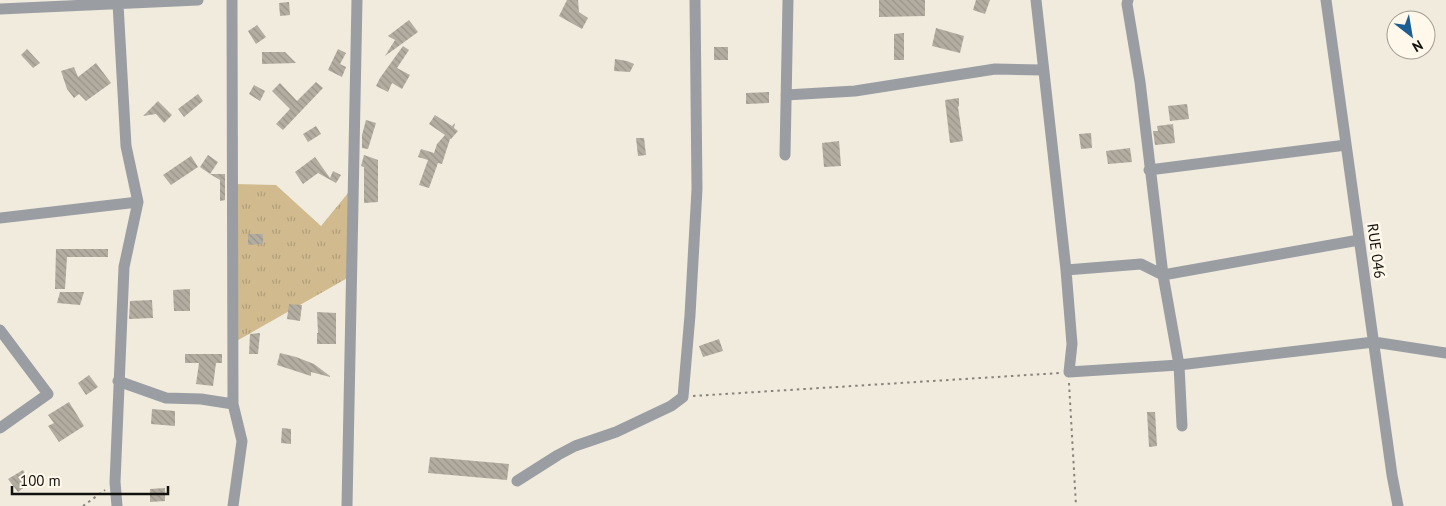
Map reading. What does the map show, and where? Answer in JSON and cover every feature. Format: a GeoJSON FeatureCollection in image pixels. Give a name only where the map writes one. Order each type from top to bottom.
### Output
{"type":"FeatureCollection","features":[{"type":"Feature","properties":{"kind":"street"},"geometry":{"type":"LineString","coordinates":[[0,10],[198,0]]}},
{"type":"Feature","properties":{"kind":"street"},"geometry":{"type":"LineString","coordinates":[[232,0],[233,404],[242,441],[233,506]]}},
{"type":"Feature","properties":{"kind":"street"},"geometry":{"type":"LineString","coordinates":[[347,506],[357,0]]}},
{"type":"Feature","properties":{"kind":"street"},"geometry":{"type":"LineString","coordinates":[[517,481],[558,454],[616,432],[671,406],[683,397],[690,315],[696,188],[695,0]]}},
{"type":"Feature","properties":{"kind":"street"},"geometry":{"type":"LineString","coordinates":[[785,155],[788,0]]}},
{"type":"Feature","properties":{"kind":"street"},"geometry":{"type":"LineString","coordinates":[[1036,0],[1066,270],[1072,344],[1068,372],[1179,365],[1374,342],[1446,353]]}},
{"type":"Feature","properties":{"kind":"street"},"geometry":{"type":"LineString","coordinates":[[1128,0],[1127,4],[1140,82],[1163,275],[1179,365],[1182,426]]}},
{"type":"Feature","properties":{"kind":"street","name":"RUE 046"},"geometry":{"type":"LineString","coordinates":[[1326,0],[1392,475],[1398,506]]}},
{"type":"Feature","properties":{"kind":"street"},"geometry":{"type":"LineString","coordinates":[[117,506],[115,482],[124,266],[138,202],[126,146],[124,83],[118,4]]}},
{"type":"Feature","properties":{"kind":"street"},"geometry":{"type":"LineString","coordinates":[[786,95],[854,91],[995,69],[1043,70]]}},
{"type":"Feature","properties":{"kind":"street"},"geometry":{"type":"LineString","coordinates":[[1149,170],[1346,145]]}},
{"type":"Feature","properties":{"kind":"street"},"geometry":{"type":"LineString","coordinates":[[0,218],[138,202]]}},
{"type":"Feature","properties":{"kind":"street"},"geometry":{"type":"LineString","coordinates":[[1066,270],[1141,264],[1163,275],[1360,240]]}},
{"type":"Feature","properties":{"kind":"street"},"geometry":{"type":"LineString","coordinates":[[0,330],[48,394],[0,428]]}},
{"type":"Feature","properties":{"kind":"street"},"geometry":{"type":"LineString","coordinates":[[118,381],[166,398],[201,399],[233,404]]}},
{"type":"Feature","properties":{"kind":"path"},"geometry":{"type":"LineString","coordinates":[[683,397],[1068,372],[1076,506]]}},
{"type":"Feature","properties":{"kind":"path"},"geometry":{"type":"LineString","coordinates":[[83,506],[115,482]]}},
{"type":"Feature","properties":{"kind":"green space"},"geometry":{"type":"Polygon","coordinates":[[[233,184],[276,185],[321,226],[353,187],[351,276],[233,343],[233,184]]]}},
{"type":"Feature","properties":{"kind":"building"},"geometry":{"type":"Polygon","coordinates":[[[567,0],[578,0],[579,12],[588,18],[582,29],[559,16],[567,0]]]}},
{"type":"Feature","properties":{"kind":"building"},"geometry":{"type":"Polygon","coordinates":[[[879,0],[925,0],[925,16],[879,17],[879,0]]]}},
{"type":"Feature","properties":{"kind":"building"},"geometry":{"type":"Polygon","coordinates":[[[976,0],[990,0],[985,14],[973,10],[976,0]]]}},
{"type":"Feature","properties":{"kind":"building"},"geometry":{"type":"Polygon","coordinates":[[[289,2],[290,15],[280,16],[279,3],[289,2]]]}},
{"type":"Feature","properties":{"kind":"building"},"geometry":{"type":"Polygon","coordinates":[[[409,20],[418,32],[385,56],[395,40],[388,36],[409,20]]]}},
{"type":"Feature","properties":{"kind":"building"},"geometry":{"type":"Polygon","coordinates":[[[257,25],[266,37],[256,44],[248,31],[257,25]]]}},
{"type":"Feature","properties":{"kind":"building"},"geometry":{"type":"Polygon","coordinates":[[[936,28],[964,36],[960,53],[932,46],[936,28]]]}},
{"type":"Feature","properties":{"kind":"building"},"geometry":{"type":"Polygon","coordinates":[[[904,33],[904,60],[894,60],[894,34],[904,33]]]}},
{"type":"Feature","properties":{"kind":"building"},"geometry":{"type":"Polygon","coordinates":[[[403,46],[409,50],[397,68],[410,75],[402,89],[392,83],[388,92],[376,86],[403,46]]]}},
{"type":"Feature","properties":{"kind":"building"},"geometry":{"type":"Polygon","coordinates":[[[714,47],[728,47],[728,60],[714,60],[714,47]]]}},
{"type":"Feature","properties":{"kind":"building"},"geometry":{"type":"Polygon","coordinates":[[[27,49],[40,63],[33,68],[21,55],[27,49]]]}},
{"type":"Feature","properties":{"kind":"building"},"geometry":{"type":"Polygon","coordinates":[[[338,49],[346,53],[340,64],[346,67],[342,77],[328,70],[338,49]]]}},
{"type":"Feature","properties":{"kind":"building"},"geometry":{"type":"Polygon","coordinates":[[[262,52],[285,52],[296,63],[262,64],[262,52]]]}},
{"type":"Feature","properties":{"kind":"building"},"geometry":{"type":"Polygon","coordinates":[[[615,59],[634,64],[630,72],[614,71],[615,59]]]}},
{"type":"Feature","properties":{"kind":"building"},"geometry":{"type":"Polygon","coordinates":[[[96,63],[111,83],[86,101],[79,94],[74,98],[67,89],[61,71],[74,67],[78,77],[96,63]]]}},
{"type":"Feature","properties":{"kind":"building"},"geometry":{"type":"Polygon","coordinates":[[[316,82],[323,88],[283,130],[276,124],[290,109],[272,91],[280,83],[297,101],[316,82]]]}},
{"type":"Feature","properties":{"kind":"building"},"geometry":{"type":"Polygon","coordinates":[[[254,85],[265,91],[260,101],[249,94],[254,85]]]}},
{"type":"Feature","properties":{"kind":"building"},"geometry":{"type":"Polygon","coordinates":[[[769,92],[769,103],[746,104],[746,93],[769,92]]]}},
{"type":"Feature","properties":{"kind":"building"},"geometry":{"type":"Polygon","coordinates":[[[198,94],[203,101],[184,117],[178,109],[198,94]]]}},
{"type":"Feature","properties":{"kind":"building"},"geometry":{"type":"Polygon","coordinates":[[[959,98],[958,107],[963,141],[950,143],[945,100],[959,98]]]}},
{"type":"Feature","properties":{"kind":"building"},"geometry":{"type":"Polygon","coordinates":[[[158,101],[172,115],[164,123],[156,114],[143,116],[158,101]]]}},
{"type":"Feature","properties":{"kind":"building"},"geometry":{"type":"Polygon","coordinates":[[[1187,104],[1189,119],[1170,121],[1168,106],[1187,104]]]}},
{"type":"Feature","properties":{"kind":"building"},"geometry":{"type":"Polygon","coordinates":[[[435,115],[452,126],[455,123],[454,128],[458,131],[450,139],[442,164],[438,163],[429,188],[419,185],[428,160],[418,157],[421,149],[434,153],[437,144],[445,135],[429,124],[435,115]]]}},
{"type":"Feature","properties":{"kind":"building"},"geometry":{"type":"Polygon","coordinates":[[[366,120],[376,123],[368,149],[362,148],[362,135],[366,120]]]}},
{"type":"Feature","properties":{"kind":"building"},"geometry":{"type":"Polygon","coordinates":[[[1173,124],[1175,143],[1155,145],[1153,131],[1158,131],[1157,126],[1173,124]]]}},
{"type":"Feature","properties":{"kind":"building"},"geometry":{"type":"Polygon","coordinates":[[[316,126],[321,134],[308,142],[303,134],[316,126]]]}},
{"type":"Feature","properties":{"kind":"building"},"geometry":{"type":"Polygon","coordinates":[[[1091,133],[1092,148],[1081,149],[1079,134],[1091,133]]]}},
{"type":"Feature","properties":{"kind":"building"},"geometry":{"type":"Polygon","coordinates":[[[636,138],[644,138],[646,155],[638,156],[636,138]]]}},
{"type":"Feature","properties":{"kind":"building"},"geometry":{"type":"Polygon","coordinates":[[[839,141],[841,166],[824,167],[822,143],[839,141]]]}},
{"type":"Feature","properties":{"kind":"building"},"geometry":{"type":"Polygon","coordinates":[[[1130,148],[1132,162],[1108,164],[1106,151],[1130,148]]]}},
{"type":"Feature","properties":{"kind":"building"},"geometry":{"type":"Polygon","coordinates":[[[208,155],[218,162],[210,174],[200,167],[208,155]]]}},
{"type":"Feature","properties":{"kind":"building"},"geometry":{"type":"Polygon","coordinates":[[[364,155],[378,160],[378,202],[364,203],[364,167],[361,166],[364,155]]]}},
{"type":"Feature","properties":{"kind":"building"},"geometry":{"type":"Polygon","coordinates":[[[191,156],[198,167],[171,185],[163,175],[191,156]]]}},
{"type":"Feature","properties":{"kind":"building"},"geometry":{"type":"Polygon","coordinates":[[[315,157],[330,178],[333,171],[341,175],[336,183],[318,173],[303,184],[295,172],[315,157]]]}},
{"type":"Feature","properties":{"kind":"building"},"geometry":{"type":"Polygon","coordinates":[[[210,174],[225,174],[225,200],[220,201],[220,180],[210,174]]]}},
{"type":"Feature","properties":{"kind":"building"},"geometry":{"type":"Polygon","coordinates":[[[248,234],[263,234],[263,244],[248,245],[248,234]]]}},
{"type":"Feature","properties":{"kind":"building"},"geometry":{"type":"Polygon","coordinates":[[[56,249],[108,249],[108,257],[67,257],[65,289],[55,289],[56,249]]]}},
{"type":"Feature","properties":{"kind":"building"},"geometry":{"type":"Polygon","coordinates":[[[190,289],[190,311],[174,311],[173,290],[190,289]]]}},
{"type":"Feature","properties":{"kind":"building"},"geometry":{"type":"Polygon","coordinates":[[[60,292],[84,292],[80,305],[57,303],[60,292]]]}},
{"type":"Feature","properties":{"kind":"building"},"geometry":{"type":"Polygon","coordinates":[[[152,300],[153,318],[129,319],[130,301],[152,300]]]}},
{"type":"Feature","properties":{"kind":"building"},"geometry":{"type":"Polygon","coordinates":[[[289,304],[302,305],[300,321],[287,319],[289,304]]]}},
{"type":"Feature","properties":{"kind":"building"},"geometry":{"type":"Polygon","coordinates":[[[317,312],[336,313],[336,344],[317,344],[317,312]]]}},
{"type":"Feature","properties":{"kind":"building"},"geometry":{"type":"Polygon","coordinates":[[[260,333],[258,354],[249,354],[250,334],[260,333]]]}},
{"type":"Feature","properties":{"kind":"building"},"geometry":{"type":"Polygon","coordinates":[[[719,339],[723,351],[703,357],[699,346],[719,339]]]}},
{"type":"Feature","properties":{"kind":"building"},"geometry":{"type":"Polygon","coordinates":[[[280,353],[314,364],[330,377],[311,372],[311,376],[277,365],[280,353]]]}},
{"type":"Feature","properties":{"kind":"building"},"geometry":{"type":"Polygon","coordinates":[[[185,354],[222,354],[222,363],[216,363],[213,386],[196,384],[199,363],[185,363],[185,354]]]}},
{"type":"Feature","properties":{"kind":"building"},"geometry":{"type":"Polygon","coordinates":[[[89,375],[98,387],[86,395],[78,383],[89,375]]]}},
{"type":"Feature","properties":{"kind":"building"},"geometry":{"type":"Polygon","coordinates":[[[69,402],[84,426],[59,442],[48,426],[54,423],[48,415],[69,402]]]}},
{"type":"Feature","properties":{"kind":"building"},"geometry":{"type":"Polygon","coordinates":[[[152,409],[175,411],[175,426],[151,424],[152,409]]]}},
{"type":"Feature","properties":{"kind":"building"},"geometry":{"type":"Polygon","coordinates":[[[1147,412],[1155,412],[1157,446],[1149,447],[1147,412]]]}},
{"type":"Feature","properties":{"kind":"building"},"geometry":{"type":"Polygon","coordinates":[[[282,428],[291,429],[291,444],[281,443],[282,428]]]}},
{"type":"Feature","properties":{"kind":"building"},"geometry":{"type":"Polygon","coordinates":[[[430,457],[509,464],[507,480],[428,473],[430,457]]]}},
{"type":"Feature","properties":{"kind":"building"},"geometry":{"type":"Polygon","coordinates":[[[23,470],[31,482],[18,492],[8,479],[23,470]]]}},
{"type":"Feature","properties":{"kind":"building"},"geometry":{"type":"Polygon","coordinates":[[[165,488],[165,501],[150,502],[150,489],[165,488]]]}}]}
